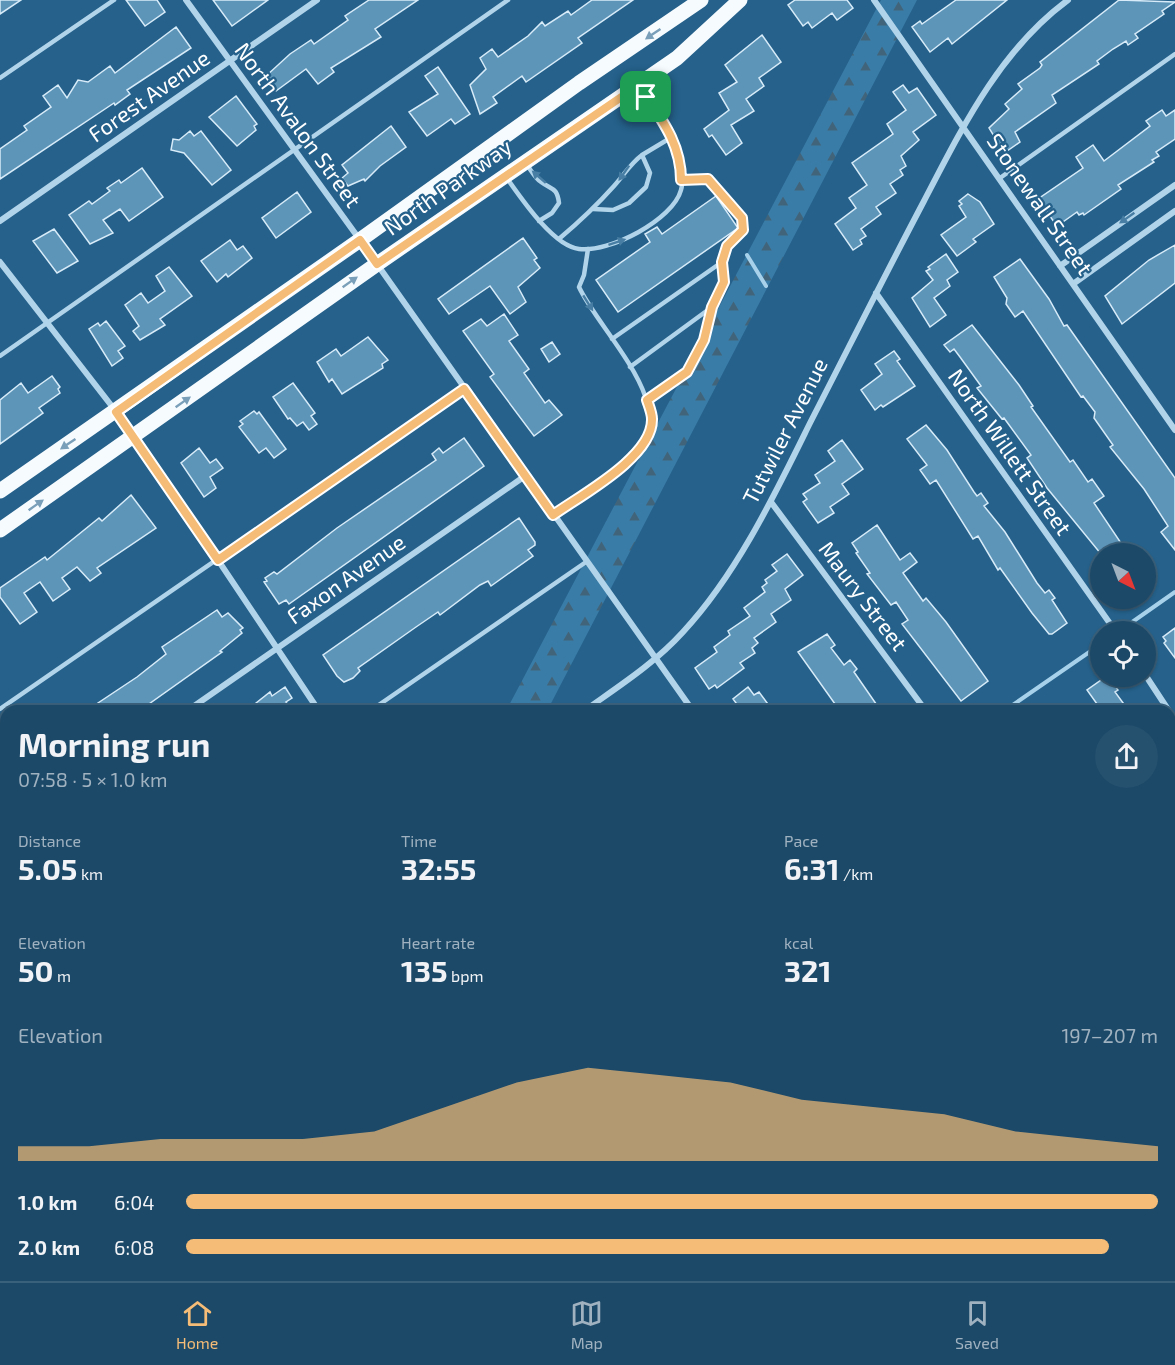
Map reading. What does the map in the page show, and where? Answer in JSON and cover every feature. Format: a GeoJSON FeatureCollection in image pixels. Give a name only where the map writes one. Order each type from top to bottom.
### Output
{"type":"FeatureCollection","features":[{"type":"Feature","properties":{"kind":"main road","name":"North Parkway"},"geometry":{"type":"LineString","coordinates":[[0,491],[116,412],[579,83],[701,0]]}},
{"type":"Feature","properties":{"kind":"main road","name":"North Parkway"},"geometry":{"type":"LineString","coordinates":[[0,530],[504,175],[639,85],[696,43],[740,0]]}},
{"type":"Feature","properties":{"kind":"street","name":"North Avalon Street"},"geometry":{"type":"LineString","coordinates":[[186,0],[360,240],[689,705]]}},
{"type":"Feature","properties":{"kind":"street","name":"Forest Avenue"},"geometry":{"type":"LineString","coordinates":[[0,221],[317,0]]}},
{"type":"Feature","properties":{"kind":"street","name":"Stonewall Street"},"geometry":{"type":"LineString","coordinates":[[874,0],[1175,430]]}},
{"type":"Feature","properties":{"kind":"street"},"geometry":{"type":"LineString","coordinates":[[964,126],[1013,52],[1050,13],[1068,0]]}},
{"type":"Feature","properties":{"kind":"street","name":"Tutwiler Avenue"},"geometry":{"type":"LineString","coordinates":[[592,705],[657,659],[685,631],[717,590],[771,502],[876,293],[964,126]]}},
{"type":"Feature","properties":{"kind":"street"},"geometry":{"type":"LineString","coordinates":[[1060,266],[1175,185]]}},
{"type":"Feature","properties":{"kind":"street"},"geometry":{"type":"LineString","coordinates":[[1073,284],[1175,211]]}},
{"type":"Feature","properties":{"kind":"street"},"geometry":{"type":"LineString","coordinates":[[0,262],[135,436],[315,705]]}},
{"type":"Feature","properties":{"kind":"street","name":"North Willett Street"},"geometry":{"type":"LineString","coordinates":[[876,293],[1108,621]]}},
{"type":"Feature","properties":{"kind":"street","name":"Faxon Avenue"},"geometry":{"type":"LineString","coordinates":[[196,705],[525,476]]}},
{"type":"Feature","properties":{"kind":"street","name":"Maury Street"},"geometry":{"type":"LineString","coordinates":[[771,502],[922,705]]}},
{"type":"Feature","properties":{"kind":"street"},"geometry":{"type":"LineString","coordinates":[[1153,687],[1165,705]]}},
{"type":"Feature","properties":{"kind":"lane"},"geometry":{"type":"LineString","coordinates":[[0,78],[114,0]]}},
{"type":"Feature","properties":{"kind":"lane"},"geometry":{"type":"LineString","coordinates":[[0,356],[508,0]]}},
{"type":"Feature","properties":{"kind":"lane"},"geometry":{"type":"LineString","coordinates":[[1000,178],[1175,54]]}},
{"type":"Feature","properties":{"kind":"lane"},"geometry":{"type":"LineString","coordinates":[[504,175],[544,228],[578,249],[588,249],[634,236],[660,219],[681,191],[681,160],[672,137],[639,85]]}},
{"type":"Feature","properties":{"kind":"lane"},"geometry":{"type":"LineString","coordinates":[[560,238],[593,209],[618,182],[627,167],[672,137]]}},
{"type":"Feature","properties":{"kind":"lane"},"geometry":{"type":"LineString","coordinates":[[593,209],[613,210],[629,202],[646,187],[650,173],[642,155]]}},
{"type":"Feature","properties":{"kind":"lane"},"geometry":{"type":"LineString","coordinates":[[524,162],[540,182],[552,186],[558,192],[560,203],[552,213],[539,221]]}},
{"type":"Feature","properties":{"kind":"lane"},"geometry":{"type":"LineString","coordinates":[[647,400],[687,372],[704,340],[712,307],[724,282],[722,262],[727,246],[743,230],[742,218],[708,179],[681,180]]}},
{"type":"Feature","properties":{"kind":"lane"},"geometry":{"type":"LineString","coordinates":[[553,515],[634,457],[644,441],[652,420],[644,388],[579,287],[584,275],[588,249]]}},
{"type":"Feature","properties":{"kind":"lane"},"geometry":{"type":"LineString","coordinates":[[612,339],[722,262]]}},
{"type":"Feature","properties":{"kind":"lane"},"geometry":{"type":"LineString","coordinates":[[630,367],[712,307]]}},
{"type":"Feature","properties":{"kind":"lane"},"geometry":{"type":"LineString","coordinates":[[6,705],[464,389]]}},
{"type":"Feature","properties":{"kind":"lane"},"geometry":{"type":"LineString","coordinates":[[379,705],[586,562]]}},
{"type":"Feature","properties":{"kind":"green space"},"geometry":{"type":"Polygon","coordinates":[[[881,0],[917,0],[550,705],[509,705],[881,0]]]}},
{"type":"Feature","properties":{"kind":"building"},"geometry":{"type":"Polygon","coordinates":[[[0,0],[21,0],[0,14],[0,0]]]}},
{"type":"Feature","properties":{"kind":"building"},"geometry":{"type":"Polygon","coordinates":[[[126,0],[157,0],[165,12],[145,26],[126,0]]]}},
{"type":"Feature","properties":{"kind":"building"},"geometry":{"type":"Polygon","coordinates":[[[213,0],[268,0],[232,26],[213,0]]]}},
{"type":"Feature","properties":{"kind":"building"},"geometry":{"type":"Polygon","coordinates":[[[369,0],[418,0],[375,29],[381,37],[331,68],[334,72],[318,84],[306,69],[276,91],[266,76],[290,54],[311,40],[314,44],[348,20],[345,16],[369,0]]]}},
{"type":"Feature","properties":{"kind":"building"},"geometry":{"type":"Polygon","coordinates":[[[592,0],[633,0],[578,38],[582,43],[526,82],[522,76],[493,97],[497,103],[480,114],[470,85],[486,69],[480,58],[492,49],[498,57],[528,36],[542,22],[545,26],[568,11],[571,15],[592,0]]]}},
{"type":"Feature","properties":{"kind":"building"},"geometry":{"type":"Polygon","coordinates":[[[795,0],[847,0],[853,8],[837,20],[832,13],[812,28],[808,22],[803,26],[788,5],[795,0]]]}},
{"type":"Feature","properties":{"kind":"building"},"geometry":{"type":"Polygon","coordinates":[[[956,0],[1007,0],[952,44],[948,38],[930,52],[912,27],[920,21],[922,24],[956,0]]]}},
{"type":"Feature","properties":{"kind":"building"},"geometry":{"type":"Polygon","coordinates":[[[1119,0],[1175,2],[1162,11],[1164,14],[1135,34],[1138,38],[1128,45],[1126,41],[1113,49],[1097,61],[1099,64],[1052,95],[1056,103],[1015,132],[1020,142],[1007,151],[1003,151],[989,128],[1009,109],[1005,104],[1022,89],[1018,84],[1040,68],[1042,65],[1040,62],[1119,0]]]}},
{"type":"Feature","properties":{"kind":"building"},"geometry":{"type":"Polygon","coordinates":[[[176,27],[191,48],[127,90],[130,94],[115,105],[114,103],[0,179],[0,149],[27,130],[24,126],[51,107],[43,96],[58,85],[67,98],[78,80],[88,82],[110,66],[115,73],[176,27]]]}},
{"type":"Feature","properties":{"kind":"building"},"geometry":{"type":"Polygon","coordinates":[[[762,35],[781,62],[759,78],[764,86],[746,99],[754,111],[731,125],[742,143],[726,155],[712,135],[709,137],[704,129],[729,110],[719,93],[737,82],[725,65],[762,35]]]}},
{"type":"Feature","properties":{"kind":"building"},"geometry":{"type":"Polygon","coordinates":[[[438,67],[470,114],[455,124],[451,119],[427,136],[409,112],[438,94],[425,76],[438,67]]]}},
{"type":"Feature","properties":{"kind":"building"},"geometry":{"type":"Polygon","coordinates":[[[903,85],[909,93],[917,88],[936,115],[913,132],[919,140],[901,156],[906,166],[900,170],[903,175],[890,184],[896,193],[876,207],[881,214],[861,229],[866,236],[860,240],[862,244],[853,250],[835,224],[856,208],[849,198],[867,185],[852,163],[893,134],[887,124],[906,110],[893,92],[903,85]]]}},
{"type":"Feature","properties":{"kind":"building"},"geometry":{"type":"Polygon","coordinates":[[[236,96],[257,124],[254,126],[256,130],[237,146],[209,117],[236,96]]]}},
{"type":"Feature","properties":{"kind":"building"},"geometry":{"type":"Polygon","coordinates":[[[1162,110],[1166,116],[1175,110],[1175,139],[1156,152],[1159,156],[1152,160],[1154,162],[1118,185],[1121,189],[1084,215],[1083,213],[1079,215],[1077,212],[1060,224],[1057,220],[1054,222],[1038,199],[1083,168],[1076,157],[1093,145],[1104,161],[1150,126],[1146,121],[1162,110]]]}},
{"type":"Feature","properties":{"kind":"building"},"geometry":{"type":"Polygon","coordinates":[[[391,126],[406,147],[380,166],[365,181],[364,179],[348,186],[342,178],[348,173],[342,165],[391,126]]]}},
{"type":"Feature","properties":{"kind":"building"},"geometry":{"type":"Polygon","coordinates":[[[190,131],[194,136],[201,131],[231,170],[212,185],[184,153],[171,150],[173,139],[179,140],[190,131]]]}},
{"type":"Feature","properties":{"kind":"building"},"geometry":{"type":"Polygon","coordinates":[[[142,168],[163,197],[129,221],[120,209],[103,220],[113,233],[90,244],[69,215],[89,201],[92,204],[110,191],[107,188],[119,180],[121,183],[142,168]]]}},
{"type":"Feature","properties":{"kind":"building"},"geometry":{"type":"Polygon","coordinates":[[[297,192],[311,212],[276,238],[262,218],[297,192]]]}},
{"type":"Feature","properties":{"kind":"building"},"geometry":{"type":"Polygon","coordinates":[[[968,194],[980,202],[994,224],[973,239],[976,242],[957,256],[941,235],[966,217],[959,206],[962,204],[959,201],[968,194]]]}},
{"type":"Feature","properties":{"kind":"building"},"geometry":{"type":"Polygon","coordinates":[[[716,196],[738,228],[618,312],[596,280],[650,242],[645,234],[657,227],[662,234],[716,196]]]}},
{"type":"Feature","properties":{"kind":"building"},"geometry":{"type":"Polygon","coordinates":[[[54,229],[78,261],[57,273],[33,241],[54,229]]]}},
{"type":"Feature","properties":{"kind":"building"},"geometry":{"type":"Polygon","coordinates":[[[523,238],[537,258],[534,260],[540,268],[518,287],[526,302],[510,314],[490,286],[449,314],[438,299],[523,238]]]}},
{"type":"Feature","properties":{"kind":"building"},"geometry":{"type":"Polygon","coordinates":[[[230,240],[237,250],[243,246],[252,258],[228,277],[226,274],[217,282],[201,261],[230,240]]]}},
{"type":"Feature","properties":{"kind":"building"},"geometry":{"type":"Polygon","coordinates":[[[1175,245],[1175,283],[1122,324],[1105,296],[1149,260],[1175,245]]]}},
{"type":"Feature","properties":{"kind":"building"},"geometry":{"type":"Polygon","coordinates":[[[946,254],[958,272],[947,280],[950,286],[934,298],[946,315],[930,327],[912,298],[933,280],[926,271],[930,269],[928,267],[946,254]]]}},
{"type":"Feature","properties":{"kind":"building"},"geometry":{"type":"Polygon","coordinates":[[[1020,259],[1049,299],[1064,326],[1067,325],[1175,478],[1175,550],[1161,532],[1168,526],[1144,489],[1110,447],[1113,445],[1094,418],[1095,412],[1083,396],[1081,397],[1023,311],[1015,317],[1006,304],[1007,298],[994,277],[1020,259]]]}},
{"type":"Feature","properties":{"kind":"building"},"geometry":{"type":"Polygon","coordinates":[[[169,267],[192,296],[160,319],[165,325],[140,340],[133,331],[139,326],[125,305],[141,293],[148,303],[165,291],[156,276],[169,267]]]}},
{"type":"Feature","properties":{"kind":"building"},"geometry":{"type":"Polygon","coordinates":[[[504,314],[518,335],[509,341],[529,369],[524,373],[545,403],[549,400],[562,415],[534,436],[490,377],[494,374],[463,331],[481,319],[487,326],[504,314]]]}},
{"type":"Feature","properties":{"kind":"building"},"geometry":{"type":"Polygon","coordinates":[[[106,321],[125,346],[118,351],[123,358],[112,366],[89,329],[98,323],[100,326],[106,321]]]}},
{"type":"Feature","properties":{"kind":"building"},"geometry":{"type":"Polygon","coordinates":[[[972,325],[1019,385],[1033,406],[1031,407],[1070,462],[1073,460],[1088,482],[1092,479],[1104,496],[1094,503],[1121,543],[1092,543],[1047,488],[1027,458],[1031,455],[1004,418],[1002,419],[977,388],[981,386],[954,349],[950,352],[944,345],[972,325]]]}},
{"type":"Feature","properties":{"kind":"building"},"geometry":{"type":"Polygon","coordinates":[[[368,337],[388,360],[382,364],[383,368],[342,394],[332,379],[329,382],[317,362],[336,349],[341,356],[368,337]]]}},
{"type":"Feature","properties":{"kind":"building"},"geometry":{"type":"Polygon","coordinates":[[[552,342],[560,354],[549,362],[541,349],[552,342]]]}},
{"type":"Feature","properties":{"kind":"building"},"geometry":{"type":"Polygon","coordinates":[[[894,351],[900,359],[897,361],[915,386],[875,410],[861,390],[882,374],[875,364],[894,351]]]}},
{"type":"Feature","properties":{"kind":"building"},"geometry":{"type":"Polygon","coordinates":[[[52,376],[60,387],[58,389],[60,393],[39,408],[43,413],[0,444],[0,400],[21,383],[28,393],[52,376]]]}},
{"type":"Feature","properties":{"kind":"building"},"geometry":{"type":"Polygon","coordinates":[[[293,383],[315,413],[311,416],[317,424],[309,430],[303,422],[297,426],[290,418],[288,419],[273,397],[293,383]]]}},
{"type":"Feature","properties":{"kind":"building"},"geometry":{"type":"Polygon","coordinates":[[[254,411],[257,414],[259,412],[286,449],[274,458],[266,448],[259,453],[239,427],[243,424],[240,421],[254,411]]]}},
{"type":"Feature","properties":{"kind":"building"},"geometry":{"type":"Polygon","coordinates":[[[926,425],[947,450],[977,496],[981,493],[988,503],[984,506],[1005,532],[1037,583],[1045,593],[1049,590],[1055,598],[1052,600],[1067,623],[1052,634],[1049,634],[1032,613],[1000,568],[998,570],[978,536],[973,539],[936,480],[930,484],[920,470],[927,465],[907,439],[926,425]]]}},
{"type":"Feature","properties":{"kind":"building"},"geometry":{"type":"Polygon","coordinates":[[[464,438],[484,466],[289,604],[286,600],[279,604],[264,582],[267,581],[265,578],[274,572],[277,574],[337,528],[436,460],[432,454],[439,448],[443,453],[464,438]]]}},
{"type":"Feature","properties":{"kind":"building"},"geometry":{"type":"Polygon","coordinates":[[[842,440],[863,469],[842,484],[849,494],[830,507],[834,513],[818,523],[803,502],[807,499],[803,494],[820,483],[815,475],[835,461],[828,451],[842,440]]]}},
{"type":"Feature","properties":{"kind":"building"},"geometry":{"type":"Polygon","coordinates":[[[199,448],[210,463],[216,459],[223,468],[210,477],[216,488],[204,497],[181,463],[199,448]]]}},
{"type":"Feature","properties":{"kind":"building"},"geometry":{"type":"Polygon","coordinates":[[[131,495],[156,528],[97,568],[101,573],[90,581],[77,567],[62,578],[70,589],[53,601],[40,582],[24,593],[37,612],[20,624],[0,597],[0,588],[45,557],[47,560],[99,518],[102,521],[131,495]]]}},
{"type":"Feature","properties":{"kind":"building"},"geometry":{"type":"Polygon","coordinates":[[[519,518],[535,542],[535,545],[528,550],[533,556],[491,586],[488,581],[440,615],[438,612],[358,668],[360,671],[353,678],[344,682],[337,676],[323,655],[519,518]]]}},
{"type":"Feature","properties":{"kind":"building"},"geometry":{"type":"Polygon","coordinates":[[[877,525],[900,560],[910,553],[917,562],[903,573],[923,601],[926,598],[946,622],[988,681],[961,701],[902,624],[908,620],[896,602],[891,605],[867,574],[870,573],[856,553],[858,552],[852,543],[877,525]]]}},
{"type":"Feature","properties":{"kind":"building"},"geometry":{"type":"Polygon","coordinates":[[[787,554],[803,575],[785,589],[791,600],[771,614],[776,622],[754,638],[758,643],[752,648],[755,653],[740,663],[744,668],[717,688],[715,685],[709,689],[695,668],[717,652],[714,647],[730,635],[728,631],[750,616],[744,608],[765,592],[762,587],[767,583],[765,580],[777,571],[772,565],[787,554]]]}},
{"type":"Feature","properties":{"kind":"building"},"geometry":{"type":"Polygon","coordinates":[[[217,610],[222,617],[228,613],[243,628],[240,630],[242,633],[220,651],[222,652],[147,705],[95,705],[166,654],[162,647],[217,610]]]}},
{"type":"Feature","properties":{"kind":"building"},"geometry":{"type":"Polygon","coordinates":[[[1175,628],[1175,658],[1164,643],[1166,641],[1163,637],[1175,628]]]}},
{"type":"Feature","properties":{"kind":"building"},"geometry":{"type":"Polygon","coordinates":[[[827,634],[835,645],[831,648],[844,665],[850,660],[857,669],[854,672],[877,705],[836,705],[798,652],[827,634]]]}},
{"type":"Feature","properties":{"kind":"building"},"geometry":{"type":"Polygon","coordinates":[[[285,687],[292,698],[286,702],[288,705],[254,705],[270,692],[272,696],[285,687]]]}},
{"type":"Feature","properties":{"kind":"building"},"geometry":{"type":"Polygon","coordinates":[[[748,687],[754,695],[759,692],[769,705],[738,705],[733,699],[748,687]]]}},
{"type":"Feature","properties":{"kind":"building"},"geometry":{"type":"Polygon","coordinates":[[[1091,687],[1116,687],[1118,690],[1115,692],[1125,705],[1098,705],[1087,690],[1091,687]]]}},
{"type":"Feature","properties":{"kind":"waterway"},"geometry":{"type":"LineString","coordinates":[[747,255],[766,286]]}},
{"type":"Feature","properties":{"kind":"waterway"},"geometry":{"type":"LineString","coordinates":[[1134,621],[1175,592]]}},
{"type":"Feature","properties":{"kind":"waterway"},"geometry":{"type":"LineString","coordinates":[[1013,705],[1090,652]]}},
{"type":"Feature","properties":{"kind":"route"},"geometry":{"type":"LineString","coordinates":[[639,85],[646,97],[672,137],[681,160],[681,180],[708,179],[742,218],[743,230],[727,246],[722,262],[724,282],[712,307],[704,340],[687,372],[647,400],[652,420],[644,441],[634,457],[553,515],[464,389],[218,560],[135,436],[116,412],[360,240],[377,264],[504,175],[639,85]]}}]}
